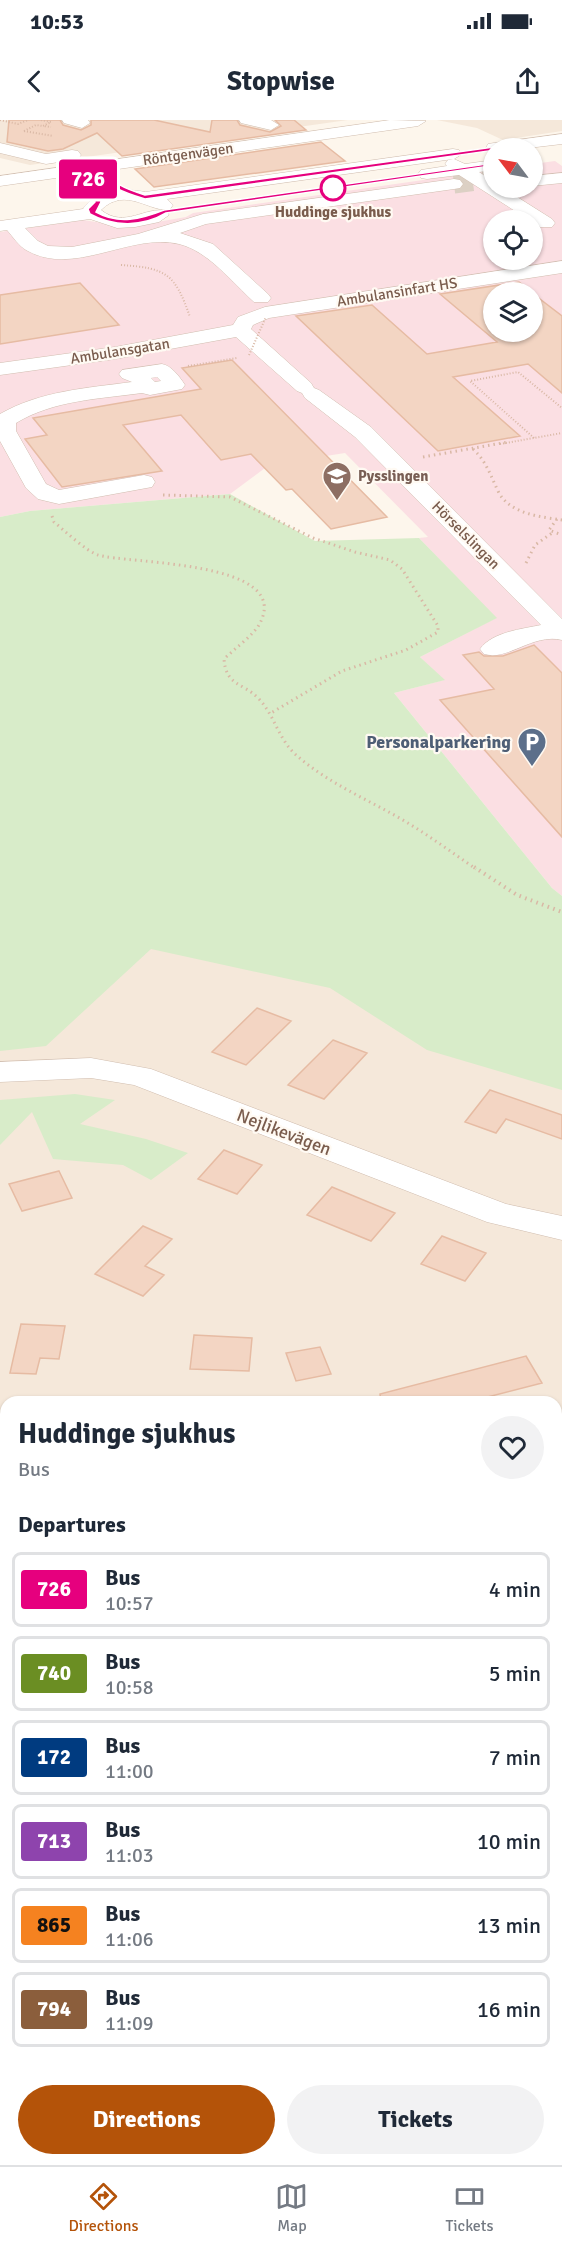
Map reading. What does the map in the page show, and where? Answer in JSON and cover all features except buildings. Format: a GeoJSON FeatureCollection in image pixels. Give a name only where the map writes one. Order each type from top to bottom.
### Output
{"type":"FeatureCollection","features":[{"type":"Feature","properties":{"kind":"street"},"geometry":{"type":"LineString","coordinates":[[81,166],[278,124],[246,120]]}},
{"type":"Feature","properties":{"kind":"street","name":"Röntgenvägen"},"geometry":{"type":"LineString","coordinates":[[0,181],[81,166],[268,143],[328,131],[418,122]]}},
{"type":"Feature","properties":{"kind":"street"},"geometry":{"type":"LineString","coordinates":[[543,142],[562,139]]}},
{"type":"Feature","properties":{"kind":"street"},"geometry":{"type":"LineString","coordinates":[[0,148],[81,166],[110,183],[164,205],[164,212]]}},
{"type":"Feature","properties":{"kind":"street"},"geometry":{"type":"LineString","coordinates":[[5,225],[95,208],[116,197],[142,197],[483,151]]}},
{"type":"Feature","properties":{"kind":"street"},"geometry":{"type":"LineString","coordinates":[[543,158],[562,155]]}},
{"type":"Feature","properties":{"kind":"street"},"geometry":{"type":"LineString","coordinates":[[443,156],[458,177]]}},
{"type":"Feature","properties":{"kind":"street"},"geometry":{"type":"LineString","coordinates":[[81,166],[95,185],[95,208],[104,219],[134,222],[153,218],[164,212],[458,177],[483,184]]}},
{"type":"Feature","properties":{"kind":"street"},"geometry":{"type":"LineString","coordinates":[[5,225],[31,244],[57,254],[88,252],[202,219],[458,177],[483,169]]}},
{"type":"Feature","properties":{"kind":"street"},"geometry":{"type":"LineString","coordinates":[[543,181],[559,180]]}},
{"type":"Feature","properties":{"kind":"street"},"geometry":{"type":"LineString","coordinates":[[495,198],[512,210]]}},
{"type":"Feature","properties":{"kind":"street"},"geometry":{"type":"LineString","coordinates":[[508,198],[544,229]]}},
{"type":"Feature","properties":{"kind":"street"},"geometry":{"type":"LineString","coordinates":[[154,234],[185,239],[206,248],[261,298]]}},
{"type":"Feature","properties":{"kind":"street","name":"Ambulansinfart HS"},"geometry":{"type":"LineString","coordinates":[[240,330],[244,321],[265,313],[562,267]]}},
{"type":"Feature","properties":{"kind":"street","name":"Ambulansgatan"},"geometry":{"type":"LineString","coordinates":[[0,369],[115,353],[240,330]]}},
{"type":"Feature","properties":{"kind":"street","name":"Hörselslingan"},"geometry":{"type":"LineString","coordinates":[[240,330],[308,390],[363,432],[561,630]]}},
{"type":"Feature","properties":{"kind":"street"},"geometry":{"type":"LineString","coordinates":[[0,352],[130,331],[157,346]]}},
{"type":"Feature","properties":{"kind":"street"},"geometry":{"type":"LineString","coordinates":[[105,335],[115,353]]}},
{"type":"Feature","properties":{"kind":"street"},"geometry":{"type":"LineString","coordinates":[[151,488],[59,497],[46,494],[37,489],[5,431],[5,420],[18,411],[41,403],[141,379],[162,370]]}},
{"type":"Feature","properties":{"kind":"street"},"geometry":{"type":"LineString","coordinates":[[11,393],[141,379]]}},
{"type":"Feature","properties":{"kind":"street"},"geometry":{"type":"LineString","coordinates":[[493,649],[517,638],[561,630]]}},
{"type":"Feature","properties":{"kind":"street","name":"Nejlikevägen"},"geometry":{"type":"LineString","coordinates":[[0,1072],[91,1068],[140,1076],[499,1214],[562,1228]]}},
{"type":"Feature","properties":{"kind":"path"},"geometry":{"type":"LineString","coordinates":[[0,120],[31,128]]}},
{"type":"Feature","properties":{"kind":"path"},"geometry":{"type":"LineString","coordinates":[[13,128],[27,120]]}},
{"type":"Feature","properties":{"kind":"path"},"geometry":{"type":"LineString","coordinates":[[19,133],[43,126]]}},
{"type":"Feature","properties":{"kind":"path"},"geometry":{"type":"LineString","coordinates":[[24,131],[60,136]]}},
{"type":"Feature","properties":{"kind":"path"},"geometry":{"type":"LineString","coordinates":[[118,264],[140,266],[162,272],[176,283],[190,317],[240,330]]}},
{"type":"Feature","properties":{"kind":"path"},"geometry":{"type":"LineString","coordinates":[[249,355],[266,317]]}},
{"type":"Feature","properties":{"kind":"path"},"geometry":{"type":"LineString","coordinates":[[162,370],[238,357]]}},
{"type":"Feature","properties":{"kind":"path"},"geometry":{"type":"LineString","coordinates":[[534,438],[470,381],[518,372],[562,408]]}},
{"type":"Feature","properties":{"kind":"path"},"geometry":{"type":"LineString","coordinates":[[413,459],[562,433]]}},
{"type":"Feature","properties":{"kind":"path"},"geometry":{"type":"LineString","coordinates":[[473,448],[490,466],[499,492],[509,504],[522,511],[562,520]]}},
{"type":"Feature","properties":{"kind":"path"},"geometry":{"type":"LineString","coordinates":[[151,488],[230,497],[313,538],[355,552],[379,555],[390,560],[402,569],[438,626],[438,632],[431,637],[405,650],[341,672],[271,713]]}},
{"type":"Feature","properties":{"kind":"path"},"geometry":{"type":"LineString","coordinates":[[57,509],[51,513],[54,522],[97,555],[180,564],[238,579],[254,587],[262,598],[263,612],[260,624],[224,659],[224,670],[231,682],[256,696],[271,713],[278,732],[292,751],[316,772],[411,824],[513,893],[562,912]]}},
{"type":"Feature","properties":{"kind":"path"},"geometry":{"type":"LineString","coordinates":[[552,534],[549,530],[557,519]]}},
{"type":"Feature","properties":{"kind":"path"},"geometry":{"type":"LineString","coordinates":[[527,569],[526,562],[531,550],[540,540],[552,534],[562,535]]}},
{"type":"Feature","properties":{"kind":"shaded area"},"geometry":{"type":"Polygon","coordinates":[[[0,120],[348,120],[30,165],[0,158],[0,120]]]}},
{"type":"Feature","properties":{"kind":"shaded area"},"geometry":{"type":"Polygon","coordinates":[[[437,120],[562,120],[562,131],[516,138],[499,138],[477,128],[437,120]]]}},
{"type":"Feature","properties":{"kind":"shaded area"},"geometry":{"type":"Polygon","coordinates":[[[555,161],[562,166],[562,896],[552,888],[394,693],[444,680],[420,657],[496,618],[419,538],[428,537],[345,453],[269,465],[230,494],[30,511],[0,517],[0,232],[83,220],[128,227],[186,217],[193,213],[483,171],[483,198],[543,198],[543,163],[555,161]]]}},
{"type":"Feature","properties":{"kind":"shaded area"},"geometry":{"type":"Polygon","coordinates":[[[0,678],[562,1003],[562,1396],[0,1396],[0,678]]]}},
{"type":"Feature","properties":{"kind":"green space"},"geometry":{"type":"Polygon","coordinates":[[[230,494],[315,541],[419,538],[497,618],[420,657],[445,680],[394,693],[552,888],[562,896],[562,1090],[427,1050],[330,988],[151,949],[46,1046],[0,1051],[0,517],[30,511],[230,494]]]}},
{"type":"Feature","properties":{"kind":"green space"},"geometry":{"type":"Polygon","coordinates":[[[75,1094],[115,1100],[80,1124],[146,1139],[188,1153],[151,1180],[123,1165],[53,1159],[32,1112],[0,1145],[0,1100],[75,1094]]]}},
{"type":"Feature","properties":{"kind":"tunnel"},"geometry":{"type":"LineString","coordinates":[[454,184],[483,180]]}},
{"type":"Feature","properties":{"kind":"bus line","name":"726"},"geometry":{"type":"LineString","coordinates":[[483,151],[145,197],[121,190],[110,183],[96,168],[75,171],[95,185],[98,202],[93,206],[93,213],[113,221],[134,222],[153,218],[164,212],[483,167]]}},
{"type":"Feature","properties":{"kind":"place","name":"Huddinge sjukhus"},"geometry":{"type":"Point","coordinates":[333,188]}},
{"type":"Feature","properties":{"kind":"place","name":"Pysslingen"},"geometry":{"type":"Point","coordinates":[337,502]}},
{"type":"Feature","properties":{"kind":"place","name":"Personalparkering"},"geometry":{"type":"Point","coordinates":[532,768]}}]}
